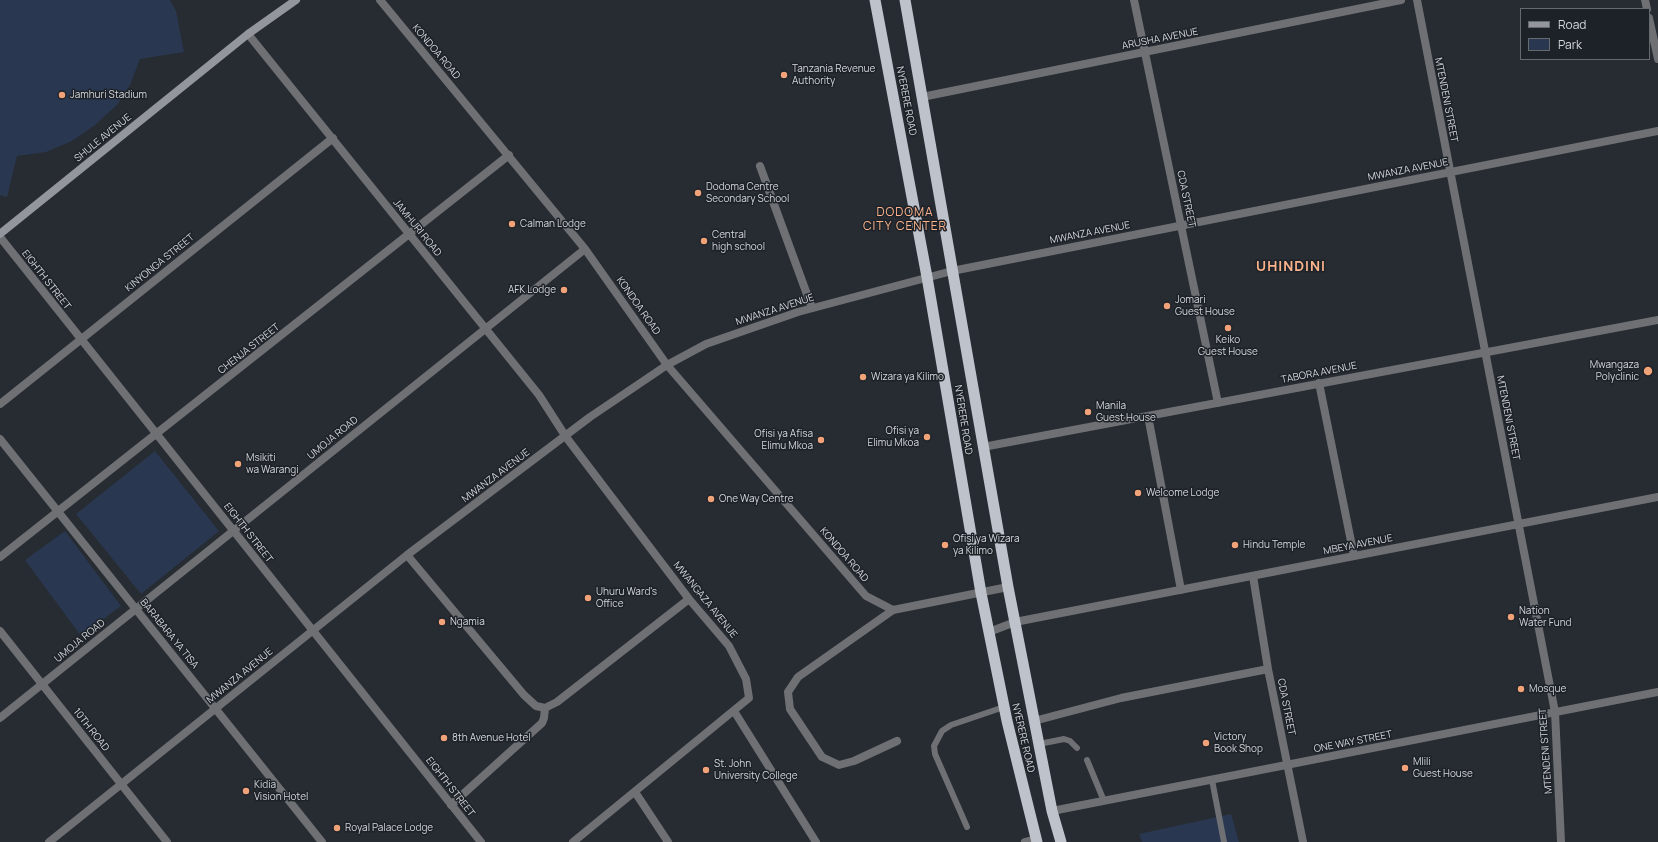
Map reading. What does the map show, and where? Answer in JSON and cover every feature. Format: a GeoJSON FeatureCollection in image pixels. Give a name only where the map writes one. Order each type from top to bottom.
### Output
{"type":"FeatureCollection","features":[{"type":"Feature","properties":{"kind":"highway","name":"NYERERE ROAD"},"geometry":{"type":"LineString","coordinates":[[875,0],[927,277],[981,593],[1004,707],[1036,840]]}},
{"type":"Feature","properties":{"kind":"highway","name":"NYERERE ROAD"},"geometry":{"type":"LineString","coordinates":[[905,0],[1008,587],[1052,811],[1061,842]]}},
{"type":"Feature","properties":{"kind":"main road","name":"SHULE AVENUE"},"geometry":{"type":"LineString","coordinates":[[0,234],[248,34],[296,0]]}},
{"type":"Feature","properties":{"kind":"street","name":"KONDOA ROAD"},"geometry":{"type":"LineString","coordinates":[[380,0],[510,155],[585,249],[666,364],[866,596],[893,610]]}},
{"type":"Feature","properties":{"kind":"street","name":"CDA STREET"},"geometry":{"type":"LineString","coordinates":[[1134,0],[1218,403]]}},
{"type":"Feature","properties":{"kind":"street","name":"ARUSHA AVENUE"},"geometry":{"type":"LineString","coordinates":[[922,97],[1401,0]]}},
{"type":"Feature","properties":{"kind":"street","name":"MTENDENI STREET"},"geometry":{"type":"LineString","coordinates":[[1417,0],[1555,712],[1561,842]]}},
{"type":"Feature","properties":{"kind":"street"},"geometry":{"type":"LineString","coordinates":[[1650,22],[1658,58]]}},
{"type":"Feature","properties":{"kind":"street","name":"JAMHURI ROAD"},"geometry":{"type":"LineString","coordinates":[[248,34],[539,395],[566,437]]}},
{"type":"Feature","properties":{"kind":"street","name":"MWANZA AVENUE"},"geometry":{"type":"LineString","coordinates":[[49,842],[406,556],[566,437],[590,417],[666,364],[706,344],[812,308],[952,270],[1658,131]]}},
{"type":"Feature","properties":{"kind":"street","name":"KINYONGA STREET"},"geometry":{"type":"LineString","coordinates":[[0,404],[333,138]]}},
{"type":"Feature","properties":{"kind":"street","name":"CHENJA STREET"},"geometry":{"type":"LineString","coordinates":[[0,557],[510,155]]}},
{"type":"Feature","properties":{"kind":"street"},"geometry":{"type":"LineString","coordinates":[[760,166],[812,308]]}},
{"type":"Feature","properties":{"kind":"street","name":"EIGHTH STREET"},"geometry":{"type":"LineString","coordinates":[[0,237],[481,842]]}},
{"type":"Feature","properties":{"kind":"street","name":"UMOJA ROAD"},"geometry":{"type":"LineString","coordinates":[[0,718],[585,249]]}},
{"type":"Feature","properties":{"kind":"street","name":"TABORA AVENUE"},"geometry":{"type":"LineString","coordinates":[[983,447],[1658,320]]}},
{"type":"Feature","properties":{"kind":"street"},"geometry":{"type":"LineString","coordinates":[[1319,384],[1354,556]]}},
{"type":"Feature","properties":{"kind":"street"},"geometry":{"type":"LineString","coordinates":[[1148,416],[1181,590]]}},
{"type":"Feature","properties":{"kind":"street","name":"MWANGAZA AVENUE"},"geometry":{"type":"LineString","coordinates":[[566,437],[689,600],[729,646],[746,679],[749,698],[573,842]]}},
{"type":"Feature","properties":{"kind":"street","name":"BARABARA YA TISA"},"geometry":{"type":"LineString","coordinates":[[0,439],[322,842]]}},
{"type":"Feature","properties":{"kind":"street","name":"MBEYA AVENUE"},"geometry":{"type":"LineString","coordinates":[[989,632],[1015,622],[1658,497]]}},
{"type":"Feature","properties":{"kind":"street"},"geometry":{"type":"LineString","coordinates":[[406,556],[524,695],[536,706],[545,708],[557,702],[689,600]]}},
{"type":"Feature","properties":{"kind":"street","name":"CDA STREET"},"geometry":{"type":"LineString","coordinates":[[1253,576],[1268,669],[1303,842]]}},
{"type":"Feature","properties":{"kind":"street"},"geometry":{"type":"LineString","coordinates":[[897,741],[854,761],[839,765],[822,757],[790,709],[788,692],[798,677],[893,610],[1008,587]]}},
{"type":"Feature","properties":{"kind":"street","name":"10TH ROAD"},"geometry":{"type":"LineString","coordinates":[[0,631],[166,842]]}},
{"type":"Feature","properties":{"kind":"street"},"geometry":{"type":"LineString","coordinates":[[1034,721],[1121,698],[1268,669]]}},
{"type":"Feature","properties":{"kind":"street","name":"ONE WAY STREET"},"geometry":{"type":"LineString","coordinates":[[1052,811],[1658,692]]}},
{"type":"Feature","properties":{"kind":"street"},"geometry":{"type":"LineString","coordinates":[[451,805],[542,723],[545,708]]}},
{"type":"Feature","properties":{"kind":"street"},"geometry":{"type":"LineString","coordinates":[[734,710],[816,842]]}},
{"type":"Feature","properties":{"kind":"street"},"geometry":{"type":"LineString","coordinates":[[635,792],[668,842]]}},
{"type":"Feature","properties":{"kind":"street"},"geometry":{"type":"LineString","coordinates":[[1025,842],[1036,840]]}},
{"type":"Feature","properties":{"kind":"lane"},"geometry":{"type":"LineString","coordinates":[[968,827],[935,754],[934,746],[942,731],[951,725],[1004,707]]}},
{"type":"Feature","properties":{"kind":"lane"},"geometry":{"type":"LineString","coordinates":[[1039,744],[1064,739],[1070,741],[1077,748]]}},
{"type":"Feature","properties":{"kind":"lane"},"geometry":{"type":"LineString","coordinates":[[1087,760],[1104,801]]}},
{"type":"Feature","properties":{"kind":"lane"},"geometry":{"type":"LineString","coordinates":[[1212,780],[1224,842]]}},
{"type":"Feature","properties":{"kind":"green space","name":"Jamhuri Stadium"},"geometry":{"type":"Polygon","coordinates":[[[0,0],[170,0],[176,11],[184,52],[140,59],[130,85],[117,105],[95,125],[72,141],[46,152],[17,156],[7,197],[0,195],[0,0]]]}},
{"type":"Feature","properties":{"kind":"green space"},"geometry":{"type":"Polygon","coordinates":[[[155,451],[219,531],[141,594],[76,514],[155,451]]]}},
{"type":"Feature","properties":{"kind":"green space"},"geometry":{"type":"Polygon","coordinates":[[[65,531],[121,606],[81,636],[25,560],[65,531]]]}},
{"type":"Feature","properties":{"kind":"green space"},"geometry":{"type":"Polygon","coordinates":[[[1231,814],[1239,842],[1142,842],[1139,834],[1231,814]]]}},
{"type":"Feature","properties":{"kind":"place","name":"Tanzania Revenue Authority"},"geometry":{"type":"Point","coordinates":[784,75]}},
{"type":"Feature","properties":{"kind":"place","name":"Jamhuri Stadium"},"geometry":{"type":"Point","coordinates":[62,95]}},
{"type":"Feature","properties":{"kind":"place","name":"Dodoma Centre Secondary School"},"geometry":{"type":"Point","coordinates":[698,193]}},
{"type":"Feature","properties":{"kind":"place","name":"Calman Lodge"},"geometry":{"type":"Point","coordinates":[512,224]}},
{"type":"Feature","properties":{"kind":"place","name":"Central high school"},"geometry":{"type":"Point","coordinates":[704,241]}},
{"type":"Feature","properties":{"kind":"place","name":"AFK Lodge"},"geometry":{"type":"Point","coordinates":[564,290]}},
{"type":"Feature","properties":{"kind":"place","name":"Jomari Guest House"},"geometry":{"type":"Point","coordinates":[1167,306]}},
{"type":"Feature","properties":{"kind":"place","name":"Keiko Guest House"},"geometry":{"type":"Point","coordinates":[1228,328]}},
{"type":"Feature","properties":{"kind":"place","name":"Mwangaza Polyclinic"},"geometry":{"type":"Point","coordinates":[1648,371]}},
{"type":"Feature","properties":{"kind":"place","name":"Wizara ya Kilimo"},"geometry":{"type":"Point","coordinates":[863,377]}},
{"type":"Feature","properties":{"kind":"place","name":"Manila Guest House"},"geometry":{"type":"Point","coordinates":[1088,412]}},
{"type":"Feature","properties":{"kind":"place","name":"Ofisi ya Elimu Mkoa"},"geometry":{"type":"Point","coordinates":[927,437]}},
{"type":"Feature","properties":{"kind":"place","name":"Ofisi ya Afisa Elimu Mkoa"},"geometry":{"type":"Point","coordinates":[821,440]}},
{"type":"Feature","properties":{"kind":"place","name":"Msikiti wa Warangi"},"geometry":{"type":"Point","coordinates":[238,464]}},
{"type":"Feature","properties":{"kind":"place","name":"Welcome Lodge"},"geometry":{"type":"Point","coordinates":[1138,493]}},
{"type":"Feature","properties":{"kind":"place","name":"One Way Centre"},"geometry":{"type":"Point","coordinates":[711,499]}},
{"type":"Feature","properties":{"kind":"place","name":"Ofisi ya Wizara ya Kilimo"},"geometry":{"type":"Point","coordinates":[945,545]}},
{"type":"Feature","properties":{"kind":"place","name":"Hindu Temple"},"geometry":{"type":"Point","coordinates":[1235,545]}},
{"type":"Feature","properties":{"kind":"place","name":"Uhuru Ward's Office"},"geometry":{"type":"Point","coordinates":[588,598]}},
{"type":"Feature","properties":{"kind":"place","name":"Nation Water Fund"},"geometry":{"type":"Point","coordinates":[1511,617]}},
{"type":"Feature","properties":{"kind":"place","name":"Ngamia"},"geometry":{"type":"Point","coordinates":[442,622]}},
{"type":"Feature","properties":{"kind":"place","name":"Mosque"},"geometry":{"type":"Point","coordinates":[1521,689]}},
{"type":"Feature","properties":{"kind":"place","name":"8th Avenue Hotel"},"geometry":{"type":"Point","coordinates":[444,738]}},
{"type":"Feature","properties":{"kind":"place","name":"Victory Book Shop"},"geometry":{"type":"Point","coordinates":[1206,743]}},
{"type":"Feature","properties":{"kind":"place","name":"Mlili Guest House"},"geometry":{"type":"Point","coordinates":[1405,768]}},
{"type":"Feature","properties":{"kind":"place","name":"St. John University College"},"geometry":{"type":"Point","coordinates":[706,770]}},
{"type":"Feature","properties":{"kind":"place","name":"Kidia Vision Hotel"},"geometry":{"type":"Point","coordinates":[246,791]}},
{"type":"Feature","properties":{"kind":"place","name":"Royal Palace Lodge"},"geometry":{"type":"Point","coordinates":[337,828]}},
{"type":"Feature","properties":{"kind":"district","name":"DODOMA CITY CENTER"},"geometry":{"type":"Point","coordinates":[905,220]}},
{"type":"Feature","properties":{"kind":"district","name":"UHINDINI"},"geometry":{"type":"Point","coordinates":[1291,267]}}]}
